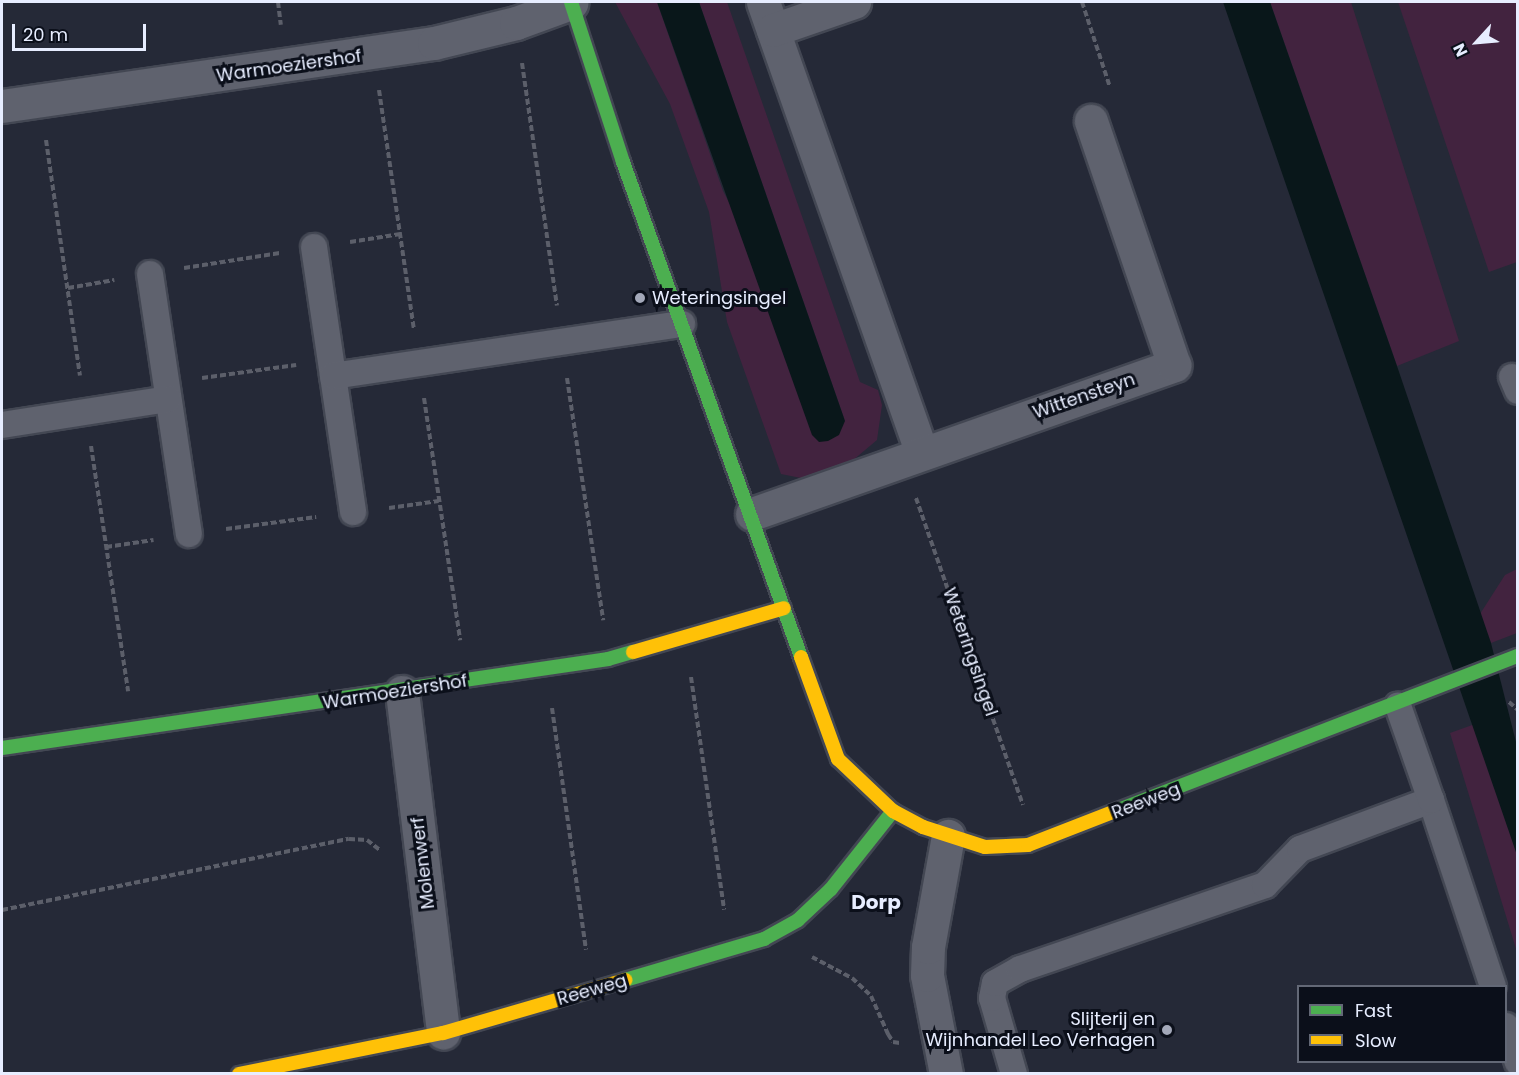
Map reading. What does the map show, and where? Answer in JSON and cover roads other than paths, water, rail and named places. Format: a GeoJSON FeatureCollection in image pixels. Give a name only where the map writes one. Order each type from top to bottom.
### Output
{"type":"FeatureCollection","features":[{"type":"Feature","properties":{"kind":"main road"},"geometry":{"type":"LineString","coordinates":[[571,2],[623,162],[752,514],[784,608]]}},
{"type":"Feature","properties":{"kind":"main road","name":"Warmoeziershof"},"geometry":{"type":"LineString","coordinates":[[2,748],[402,692],[608,659],[784,608]]}},
{"type":"Feature","properties":{"kind":"main road","name":"Reeweg"},"geometry":{"type":"LineString","coordinates":[[784,608],[838,759],[892,811],[948,836],[985,847],[1028,845],[1398,706],[1518,656]]}},
{"type":"Feature","properties":{"kind":"main road","name":"Reeweg"},"geometry":{"type":"LineString","coordinates":[[239,1074],[443,1033],[730,949],[783,931],[831,889],[892,811]]}},
{"type":"Feature","properties":{"kind":"street","name":"Warmoeziershof"},"geometry":{"type":"LineString","coordinates":[[2,106],[424,44],[516,23],[571,2]]}},
{"type":"Feature","properties":{"kind":"street"},"geometry":{"type":"LineString","coordinates":[[854,2],[768,16],[912,457]]}},
{"type":"Feature","properties":{"kind":"street","name":"Wittensteyn"},"geometry":{"type":"LineString","coordinates":[[752,514],[1174,365],[1091,121]]}},
{"type":"Feature","properties":{"kind":"street","name":"Molenwerf"},"geometry":{"type":"LineString","coordinates":[[402,692],[443,1033]]}},
{"type":"Feature","properties":{"kind":"street"},"geometry":{"type":"LineString","coordinates":[[946,1074],[928,983],[928,947],[948,836]]}},
{"type":"Feature","properties":{"kind":"lane"},"geometry":{"type":"LineString","coordinates":[[314,247],[353,512]]}},
{"type":"Feature","properties":{"kind":"lane"},"geometry":{"type":"LineString","coordinates":[[150,274],[189,534]]}},
{"type":"Feature","properties":{"kind":"lane"},"geometry":{"type":"LineString","coordinates":[[332,368],[682,324]]}},
{"type":"Feature","properties":{"kind":"lane"},"geometry":{"type":"LineString","coordinates":[[2,425],[167,391]]}},
{"type":"Feature","properties":{"kind":"lane"},"geometry":{"type":"LineString","coordinates":[[1398,706],[1491,985]]}},
{"type":"Feature","properties":{"kind":"lane"},"geometry":{"type":"LineString","coordinates":[[1014,1074],[992,998],[995,983],[1020,969],[1265,885],[1300,849],[1431,800]]}},
{"type":"Feature","properties":{"kind":"lane"},"geometry":{"type":"LineString","coordinates":[[1507,1029],[1518,1062]]}},
{"type":"Feature","properties":{"kind":"place","name":"Weteringsingel"},"geometry":{"type":"Point","coordinates":[640,298]}},
{"type":"Feature","properties":{"kind":"place","name":"Slijterij en Wijnhandel Leo Verhagen"},"geometry":{"type":"Point","coordinates":[1167,1030]}},
{"type":"Feature","properties":{"kind":"district","name":"Dorp"},"geometry":{"type":"Point","coordinates":[876,902]}}]}
